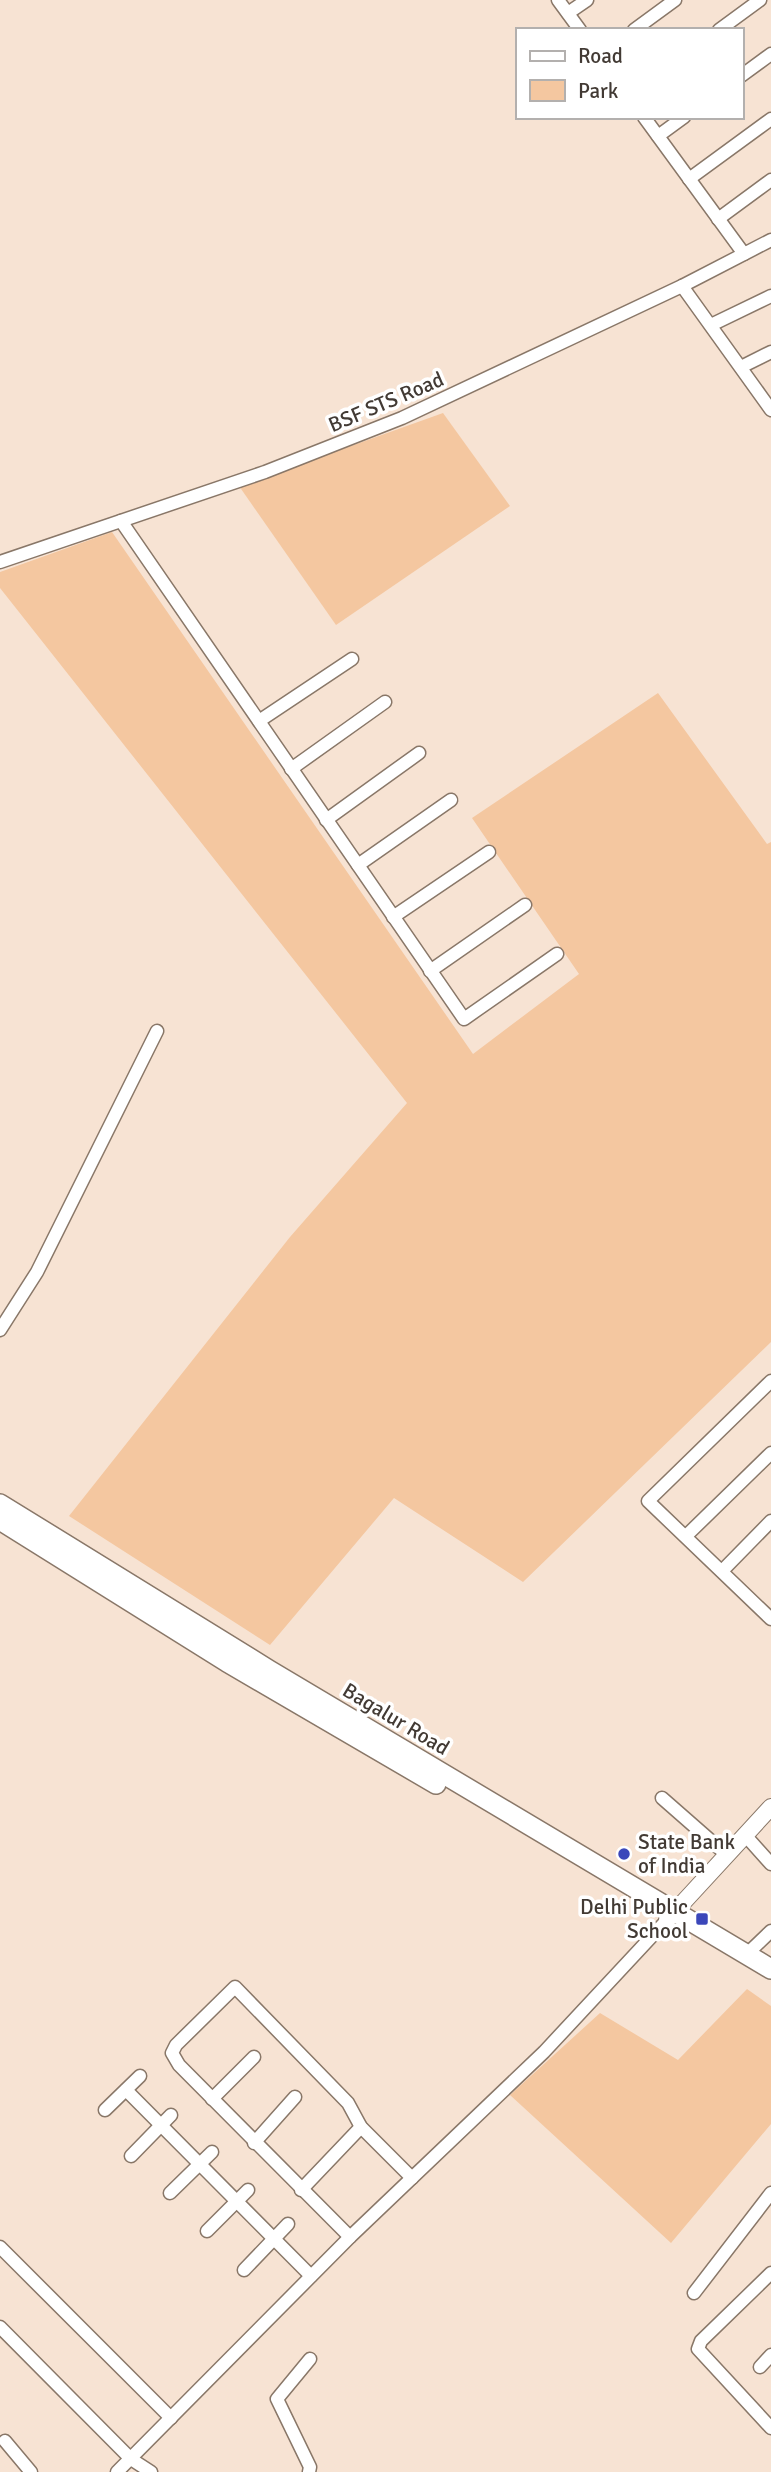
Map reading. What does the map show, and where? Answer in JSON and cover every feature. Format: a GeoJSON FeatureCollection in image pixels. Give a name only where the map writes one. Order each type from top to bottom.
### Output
{"type":"FeatureCollection","features":[{"type":"Feature","properties":{"kind":"main road","name":"Bagalur Road"},"geometry":{"type":"LineString","coordinates":[[0,1504],[294,1693]]}},
{"type":"Feature","properties":{"kind":"main road","name":"Bagalur Road"},"geometry":{"type":"LineString","coordinates":[[0,1520],[671,1917],[771,1983]]}},
{"type":"Feature","properties":{"kind":"main road","name":"Bagalur Road"},"geometry":{"type":"LineString","coordinates":[[671,1917],[771,1969]]}},
{"type":"Feature","properties":{"kind":"street"},"geometry":{"type":"LineString","coordinates":[[558,0],[579,28]]}},
{"type":"Feature","properties":{"kind":"street"},"geometry":{"type":"LineString","coordinates":[[568,13],[587,0]]}},
{"type":"Feature","properties":{"kind":"street"},"geometry":{"type":"LineString","coordinates":[[637,28],[675,0]]}},
{"type":"Feature","properties":{"kind":"street"},"geometry":{"type":"LineString","coordinates":[[722,28],[760,0]]}},
{"type":"Feature","properties":{"kind":"street"},"geometry":{"type":"LineString","coordinates":[[743,75],[771,54]]}},
{"type":"Feature","properties":{"kind":"street"},"geometry":{"type":"LineString","coordinates":[[645,119],[744,254]]}},
{"type":"Feature","properties":{"kind":"street"},"geometry":{"type":"LineString","coordinates":[[658,136],[681,119]]}},
{"type":"Feature","properties":{"kind":"street"},"geometry":{"type":"LineString","coordinates":[[689,179],[771,119]]}},
{"type":"Feature","properties":{"kind":"street"},"geometry":{"type":"LineString","coordinates":[[718,219],[771,180]]}},
{"type":"Feature","properties":{"kind":"street","name":"BSF STS Road"},"geometry":{"type":"LineString","coordinates":[[0,562],[265,472],[402,418],[682,286],[771,240]]}},
{"type":"Feature","properties":{"kind":"street"},"geometry":{"type":"LineString","coordinates":[[682,286],[771,409]]}},
{"type":"Feature","properties":{"kind":"street"},"geometry":{"type":"LineString","coordinates":[[710,325],[771,296]]}},
{"type":"Feature","properties":{"kind":"street"},"geometry":{"type":"LineString","coordinates":[[741,367],[771,352]]}},
{"type":"Feature","properties":{"kind":"street"},"geometry":{"type":"LineString","coordinates":[[121,521],[464,1019],[557,954]]}},
{"type":"Feature","properties":{"kind":"street"},"geometry":{"type":"LineString","coordinates":[[259,721],[352,659]]}},
{"type":"Feature","properties":{"kind":"street"},"geometry":{"type":"LineString","coordinates":[[291,769],[385,702]]}},
{"type":"Feature","properties":{"kind":"street"},"geometry":{"type":"LineString","coordinates":[[326,820],[419,753]]}},
{"type":"Feature","properties":{"kind":"street"},"geometry":{"type":"LineString","coordinates":[[358,865],[451,800]]}},
{"type":"Feature","properties":{"kind":"street"},"geometry":{"type":"LineString","coordinates":[[393,917],[489,852]]}},
{"type":"Feature","properties":{"kind":"street"},"geometry":{"type":"LineString","coordinates":[[430,971],[525,905]]}},
{"type":"Feature","properties":{"kind":"street"},"geometry":{"type":"LineString","coordinates":[[0,1329],[37,1272],[157,1031]]}},
{"type":"Feature","properties":{"kind":"street"},"geometry":{"type":"LineString","coordinates":[[769,1613],[648,1501],[771,1381]]}},
{"type":"Feature","properties":{"kind":"street"},"geometry":{"type":"LineString","coordinates":[[686,1536],[771,1452]]}},
{"type":"Feature","properties":{"kind":"street"},"geometry":{"type":"LineString","coordinates":[[722,1572],[771,1521]]}},
{"type":"Feature","properties":{"kind":"street"},"geometry":{"type":"LineString","coordinates":[[662,1798],[727,1855]]}},
{"type":"Feature","properties":{"kind":"street"},"geometry":{"type":"LineString","coordinates":[[117,2472],[350,2237],[544,2052],[771,1807]]}},
{"type":"Feature","properties":{"kind":"street"},"geometry":{"type":"LineString","coordinates":[[745,1835],[771,1864]]}},
{"type":"Feature","properties":{"kind":"street"},"geometry":{"type":"LineString","coordinates":[[746,1955],[771,1931]]}},
{"type":"Feature","properties":{"kind":"street"},"geometry":{"type":"LineString","coordinates":[[350,2237],[254,2143],[172,2053],[176,2045],[235,1987],[348,2102],[361,2127],[412,2178]]}},
{"type":"Feature","properties":{"kind":"street"},"geometry":{"type":"LineString","coordinates":[[212,2099],[254,2057]]}},
{"type":"Feature","properties":{"kind":"street"},"geometry":{"type":"LineString","coordinates":[[105,2110],[139,2076]]}},
{"type":"Feature","properties":{"kind":"street"},"geometry":{"type":"LineString","coordinates":[[126,2090],[311,2276]]}},
{"type":"Feature","properties":{"kind":"street"},"geometry":{"type":"LineString","coordinates":[[254,2143],[296,2097]]}},
{"type":"Feature","properties":{"kind":"street"},"geometry":{"type":"LineString","coordinates":[[131,2156],[171,2115]]}},
{"type":"Feature","properties":{"kind":"street"},"geometry":{"type":"LineString","coordinates":[[301,2190],[361,2127]]}},
{"type":"Feature","properties":{"kind":"street"},"geometry":{"type":"LineString","coordinates":[[170,2193],[212,2152]]}},
{"type":"Feature","properties":{"kind":"street"},"geometry":{"type":"LineString","coordinates":[[206,2231],[248,2190]]}},
{"type":"Feature","properties":{"kind":"street"},"geometry":{"type":"LineString","coordinates":[[694,2293],[771,2193]]}},
{"type":"Feature","properties":{"kind":"street"},"geometry":{"type":"LineString","coordinates":[[244,2270],[288,2224]]}},
{"type":"Feature","properties":{"kind":"street"},"geometry":{"type":"LineString","coordinates":[[0,2247],[172,2418]]}},
{"type":"Feature","properties":{"kind":"street"},"geometry":{"type":"LineString","coordinates":[[771,2273],[701,2341],[698,2349],[771,2428]]}},
{"type":"Feature","properties":{"kind":"street"},"geometry":{"type":"LineString","coordinates":[[0,2327],[131,2459],[151,2472]]}},
{"type":"Feature","properties":{"kind":"street"},"geometry":{"type":"LineString","coordinates":[[760,2367],[771,2355]]}},
{"type":"Feature","properties":{"kind":"street"},"geometry":{"type":"LineString","coordinates":[[309,2472],[310,2467],[277,2399],[310,2359]]}},
{"type":"Feature","properties":{"kind":"street"},"geometry":{"type":"LineString","coordinates":[[5,2441],[31,2472]]}},
{"type":"Feature","properties":{"kind":"green space"},"geometry":{"type":"Polygon","coordinates":[[[443,413],[510,506],[336,625],[239,486],[443,413]]]}},
{"type":"Feature","properties":{"kind":"green space"},"geometry":{"type":"Polygon","coordinates":[[[112,532],[473,1054],[579,974],[472,818],[658,693],[767,844],[771,842],[771,1342],[523,1582],[394,1498],[270,1645],[69,1516],[290,1237],[407,1103],[0,588],[0,572],[112,532]]]}},
{"type":"Feature","properties":{"kind":"green space"},"geometry":{"type":"Polygon","coordinates":[[[747,1989],[771,2006],[771,2124],[671,2243],[510,2095],[600,2013],[678,2060],[747,1989]]]}},
{"type":"Feature","properties":{"kind":"place","name":"State Bank of India"},"geometry":{"type":"Point","coordinates":[624,1854]}},
{"type":"Feature","properties":{"kind":"place","name":"Delhi Public School"},"geometry":{"type":"Point","coordinates":[702,1919]}}]}
